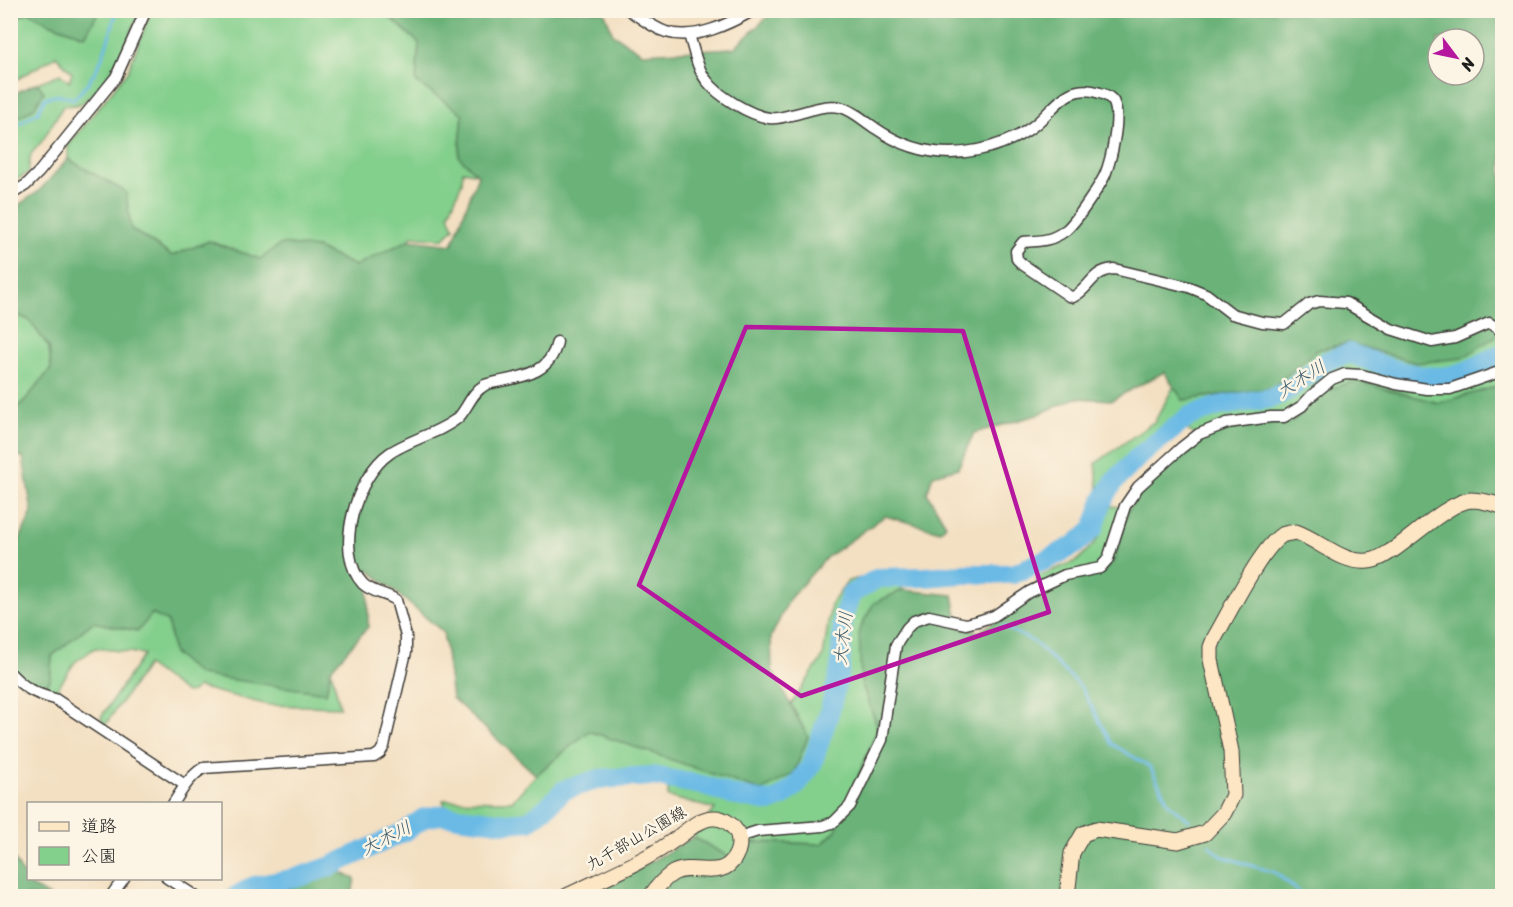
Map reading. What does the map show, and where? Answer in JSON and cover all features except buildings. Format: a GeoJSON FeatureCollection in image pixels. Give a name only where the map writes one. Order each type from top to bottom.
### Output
{"type":"FeatureCollection","features":[{"type":"Feature","properties":{"kind":"main road"},"geometry":{"type":"LineString","coordinates":[[1067,897],[1072,853],[1083,834],[1096,829],[1178,842],[1205,833],[1224,813],[1233,795],[1231,751],[1215,681],[1211,647],[1262,558],[1280,537],[1296,532],[1350,559],[1370,561],[1407,541],[1452,506],[1468,500],[1478,500],[1503,506]]}},
{"type":"Feature","properties":{"kind":"main road","name":"九千部山公園線"},"geometry":{"type":"LineString","coordinates":[[567,897],[668,844],[699,822],[713,818],[726,821],[739,837]]}},
{"type":"Feature","properties":{"kind":"main road"},"geometry":{"type":"LineString","coordinates":[[651,897],[660,883],[674,873],[691,868],[710,872],[723,869],[732,862],[738,851],[739,837]]}},
{"type":"Feature","properties":{"kind":"street"},"geometry":{"type":"LineString","coordinates":[[10,195],[26,185],[39,172],[116,77],[146,10]]}},
{"type":"Feature","properties":{"kind":"street"},"geometry":{"type":"LineString","coordinates":[[629,10],[665,32],[688,35],[704,32],[754,10]]}},
{"type":"Feature","properties":{"kind":"street"},"geometry":{"type":"LineString","coordinates":[[688,35],[707,81],[724,96],[755,115],[771,118],[813,109],[839,107],[850,111],[895,140],[916,150],[938,154],[980,150],[1010,140],[1033,127],[1061,99],[1074,91],[1093,91],[1107,96],[1114,102],[1117,119],[1106,173],[1101,183],[1068,229],[1047,241],[1023,242],[1016,251],[1017,259],[1022,264],[1069,296],[1078,295],[1103,270],[1114,268],[1189,287],[1206,294],[1232,314],[1262,322],[1284,324],[1309,304],[1319,301],[1346,303],[1391,329],[1432,342],[1455,338],[1489,323],[1503,331]]}},
{"type":"Feature","properties":{"kind":"street"},"geometry":{"type":"LineString","coordinates":[[174,802],[196,773],[209,767],[374,757],[380,753],[384,746],[406,652],[406,636],[396,600],[373,591],[362,582],[350,558],[349,528],[360,493],[372,470],[389,453],[459,417],[478,390],[486,384],[527,376],[541,369],[555,354],[557,342]]}},
{"type":"Feature","properties":{"kind":"street"},"geometry":{"type":"LineString","coordinates":[[739,837],[758,831],[823,826],[834,822],[850,806],[882,740],[897,645],[907,628],[914,621],[929,616],[966,624],[978,621],[994,616],[1029,592],[1065,575],[1100,568],[1108,559],[1125,506],[1138,487],[1199,434],[1227,423],[1284,417],[1302,406],[1332,379],[1345,374],[1362,375],[1427,389],[1450,389],[1503,371]]}},
{"type":"Feature","properties":{"kind":"street"},"geometry":{"type":"LineString","coordinates":[[10,673],[21,685],[34,693],[54,699],[185,785]]}},
{"type":"Feature","properties":{"kind":"street"},"geometry":{"type":"LineString","coordinates":[[111,897],[123,880]]}},
{"type":"Feature","properties":{"kind":"street"},"geometry":{"type":"LineString","coordinates":[[169,880],[195,897]]}},
{"type":"Feature","properties":{"kind":"highlighted area"},"geometry":{"type":"Polygon","coordinates":[[[746,327],[963,331],[1049,612],[801,696],[639,585],[746,327]]]}},
{"type":"Feature","properties":{"kind":"green space"},"geometry":{"type":"Polygon","coordinates":[[[11,10],[99,11],[85,36],[49,23],[29,12],[11,21],[11,10]]]}},
{"type":"Feature","properties":{"kind":"green space"},"geometry":{"type":"Polygon","coordinates":[[[99,11],[140,11],[124,48],[101,85],[82,103],[63,106],[43,140],[31,154],[28,173],[11,183],[11,122],[44,92],[37,83],[60,74],[69,82],[72,73],[56,56],[11,83],[11,21],[29,12],[49,23],[85,36],[99,11]]]}},
{"type":"Feature","properties":{"kind":"green space"},"geometry":{"type":"Polygon","coordinates":[[[151,11],[383,11],[419,43],[416,82],[463,114],[459,157],[478,174],[463,171],[462,182],[449,214],[454,228],[443,239],[412,236],[409,240],[355,266],[317,248],[260,259],[209,241],[172,256],[131,229],[125,192],[68,159],[68,146],[128,71],[151,11]]]}},
{"type":"Feature","properties":{"kind":"green space"},"geometry":{"type":"Polygon","coordinates":[[[383,11],[604,11],[613,34],[642,53],[734,48],[774,11],[1502,11],[1502,332],[1463,358],[1416,363],[1349,343],[1317,350],[1272,388],[1183,400],[1164,372],[1112,400],[1076,398],[1037,415],[974,433],[958,468],[933,475],[927,493],[946,525],[940,531],[885,516],[826,558],[790,598],[771,637],[772,670],[808,737],[794,773],[761,791],[589,731],[536,775],[452,698],[443,632],[368,569],[368,627],[331,669],[326,693],[199,675],[173,653],[168,622],[152,614],[138,631],[93,622],[52,656],[50,680],[43,688],[24,684],[11,667],[10,575],[15,550],[32,512],[23,457],[11,454],[11,414],[51,369],[49,347],[29,320],[11,312],[11,210],[39,191],[68,159],[126,192],[131,229],[172,256],[209,241],[260,259],[281,244],[317,248],[355,266],[409,240],[452,245],[478,175],[459,157],[463,114],[416,82],[419,43],[383,11]]]}},
{"type":"Feature","properties":{"kind":"green space"},"geometry":{"type":"Polygon","coordinates":[[[37,83],[44,92],[34,108],[11,122],[11,95],[37,83]]]}},
{"type":"Feature","properties":{"kind":"green space"},"geometry":{"type":"Polygon","coordinates":[[[11,312],[29,320],[49,347],[51,369],[11,414],[11,312]]]}},
{"type":"Feature","properties":{"kind":"green space"},"geometry":{"type":"Polygon","coordinates":[[[1502,332],[1502,385],[1439,403],[1356,381],[1326,390],[1293,421],[1246,425],[1199,438],[1173,420],[1098,488],[1096,463],[1155,421],[1174,386],[1183,400],[1272,388],[1317,350],[1349,343],[1416,363],[1502,332]]]}},
{"type":"Feature","properties":{"kind":"green space"},"geometry":{"type":"Polygon","coordinates":[[[1356,381],[1439,403],[1502,385],[1502,896],[601,896],[606,888],[693,837],[739,862],[753,842],[822,844],[836,830],[878,728],[861,682],[859,630],[874,603],[903,590],[953,595],[959,627],[979,632],[1028,600],[1069,580],[1099,575],[1114,561],[1129,508],[1142,489],[1199,438],[1246,425],[1293,421],[1326,390],[1356,381]]]}},
{"type":"Feature","properties":{"kind":"green space"},"geometry":{"type":"Polygon","coordinates":[[[1111,506],[1129,508],[1114,561],[1099,575],[1069,580],[1028,600],[1039,576],[1078,560],[1097,540],[1111,506]]]}},
{"type":"Feature","properties":{"kind":"green space"},"geometry":{"type":"Polygon","coordinates":[[[895,570],[903,590],[874,603],[861,682],[878,728],[836,830],[822,844],[753,842],[739,862],[693,837],[715,809],[668,797],[668,776],[602,770],[566,781],[524,816],[448,815],[443,800],[512,801],[536,775],[589,731],[762,791],[808,737],[791,704],[823,657],[831,604],[848,581],[895,570]]]}},
{"type":"Feature","properties":{"kind":"green space"},"geometry":{"type":"Polygon","coordinates":[[[152,613],[168,622],[173,653],[326,693],[331,669],[340,707],[268,705],[198,687],[186,693],[147,665],[104,727],[101,717],[144,654],[95,648],[75,662],[55,692],[43,689],[50,680],[52,656],[93,622],[137,631],[152,613]]]}},
{"type":"Feature","properties":{"kind":"green space"},"geometry":{"type":"Polygon","coordinates":[[[11,854],[30,886],[50,896],[11,896],[11,854]]]}},
{"type":"Feature","properties":{"kind":"green space"},"geometry":{"type":"Polygon","coordinates":[[[337,871],[355,878],[352,896],[273,896],[337,871]]]}},
{"type":"Feature","properties":{"kind":"waterway"},"geometry":{"type":"LineString","coordinates":[[10,134],[17,125],[38,112],[45,98],[59,95],[74,99],[83,89],[102,58],[117,10]]}},
{"type":"Feature","properties":{"kind":"waterway","name":"大木川"},"geometry":{"type":"LineString","coordinates":[[236,896],[254,886],[296,878],[329,867],[404,832],[424,818],[441,815],[507,823],[529,821],[564,790],[599,779],[653,776],[702,785],[732,795],[769,802],[782,797],[797,785],[812,764],[830,710],[840,669],[843,617],[851,594],[878,578],[1013,574],[1048,559],[1075,545],[1094,528],[1103,500],[1114,482],[1139,456],[1190,416],[1219,406],[1271,398],[1287,391],[1327,361],[1350,353],[1406,373],[1436,377],[1464,372],[1502,353]]}},
{"type":"Feature","properties":{"kind":"waterway"},"geometry":{"type":"LineString","coordinates":[[1002,626],[1034,642],[1081,687],[1112,744],[1150,767],[1169,804],[1189,820]]}},
{"type":"Feature","properties":{"kind":"waterway"},"geometry":{"type":"LineString","coordinates":[[1209,845],[1221,856],[1276,873],[1304,896]]}}]}
